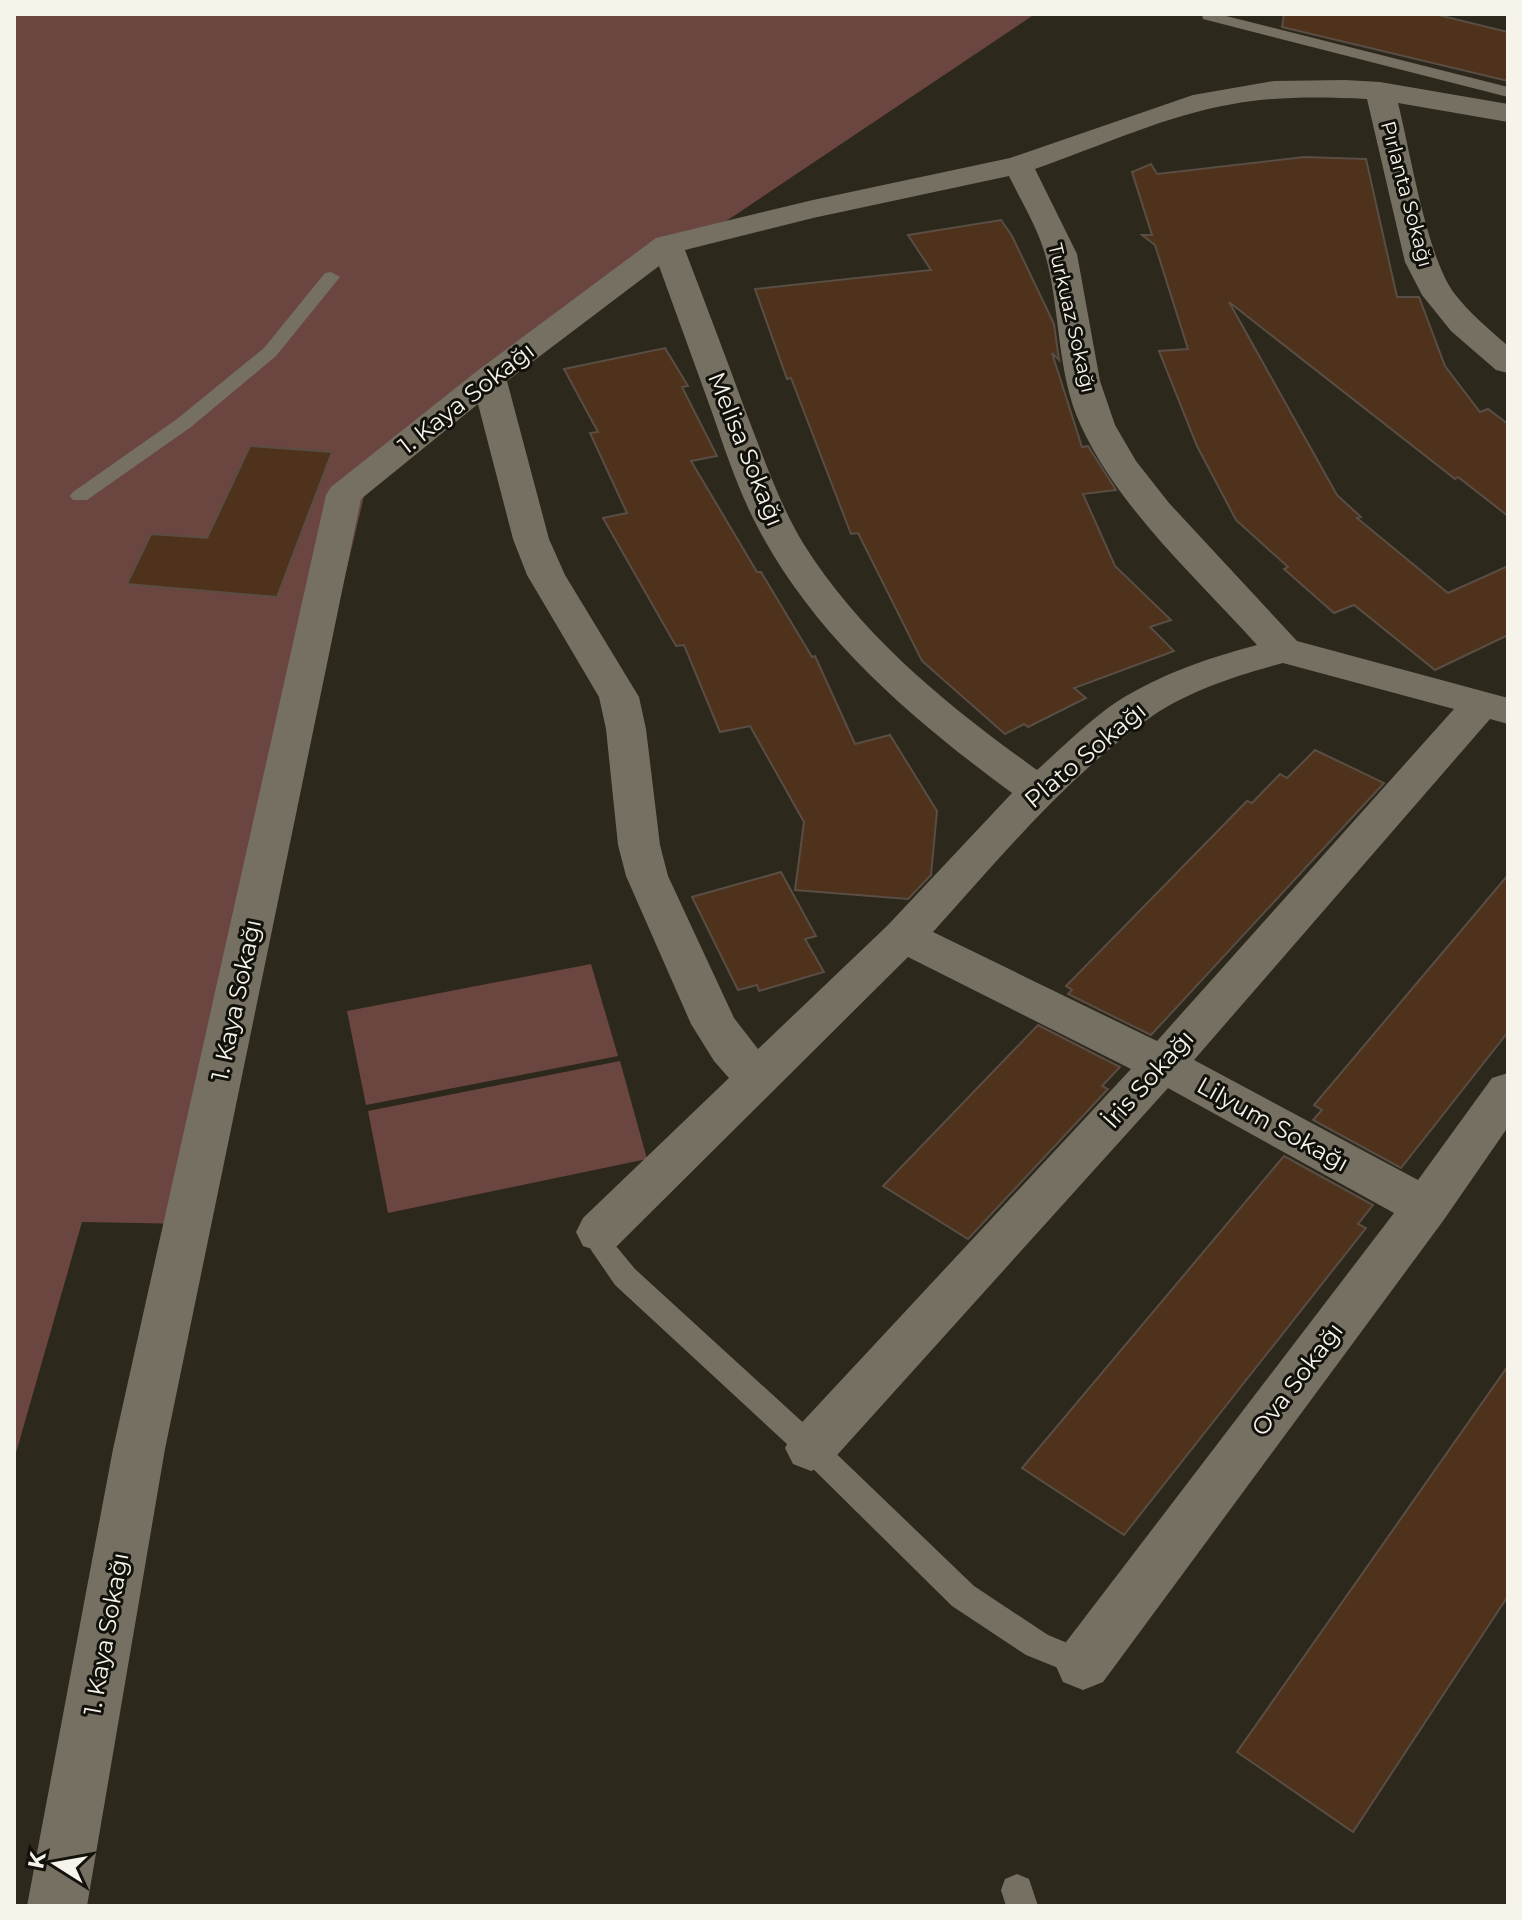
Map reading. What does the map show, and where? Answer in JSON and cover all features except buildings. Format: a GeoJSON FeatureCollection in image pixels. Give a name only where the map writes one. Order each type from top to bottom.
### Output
{"type":"FeatureCollection","features":[{"type":"Feature","properties":{"kind":"street"},"geometry":{"type":"LineString","coordinates":[[667,245],[813,209],[1018,165],[1193,104],[1233,95],[1313,88],[1380,91],[1508,113]]}},
{"type":"Feature","properties":{"kind":"street","name":"Pırlanta Sokağı"},"geometry":{"type":"LineString","coordinates":[[1380,91],[1421,262],[1438,295],[1463,324],[1508,363]]}},
{"type":"Feature","properties":{"kind":"street","name":"Turkuaz Sokağı"},"geometry":{"type":"LineString","coordinates":[[1018,165],[1061,254],[1083,381],[1098,425],[1120,464],[1156,511],[1283,650]]}},
{"type":"Feature","properties":{"kind":"street","name":"1. Kaya Sokağı"},"geometry":{"type":"LineString","coordinates":[[57,1906],[139,1449],[344,495],[489,378],[667,245]]}},
{"type":"Feature","properties":{"kind":"street","name":"Melisa Sokağı"},"geometry":{"type":"LineString","coordinates":[[667,245],[759,495],[812,585],[862,646],[905,689],[953,730],[1038,791]]}},
{"type":"Feature","properties":{"kind":"street"},"geometry":{"type":"LineString","coordinates":[[489,378],[531,539],[546,575],[619,697],[626,729],[639,845],[647,876],[714,1024],[730,1049],[757,1078]]}},
{"type":"Feature","properties":{"kind":"street"},"geometry":{"type":"LineString","coordinates":[[1283,650],[1494,708]]}},
{"type":"Feature","properties":{"kind":"street","name":"Plato Sokağı"},"geometry":{"type":"LineString","coordinates":[[600,1232],[903,936],[1038,791],[1130,712],[1170,689],[1225,666],[1283,650]]}},
{"type":"Feature","properties":{"kind":"street","name":"İris Sokağı"},"geometry":{"type":"LineString","coordinates":[[811,1448],[1494,708]]}},
{"type":"Feature","properties":{"kind":"street","name":"Lilyum Sokağı"},"geometry":{"type":"LineString","coordinates":[[903,936],[1163,1064],[1426,1207]]}},
{"type":"Feature","properties":{"kind":"street","name":"Ova Sokağı"},"geometry":{"type":"LineString","coordinates":[[1083,1664],[1426,1207],[1500,1118]]}},
{"type":"Feature","properties":{"kind":"lane"},"geometry":{"type":"LineString","coordinates":[[1208,16],[1508,92]]}},
{"type":"Feature","properties":{"kind":"lane"},"geometry":{"type":"LineString","coordinates":[[80,496],[184,423],[270,352],[331,277]]}},
{"type":"Feature","properties":{"kind":"lane"},"geometry":{"type":"LineString","coordinates":[[600,1232],[604,1250],[619,1271],[811,1448],[963,1596],[1037,1645],[1083,1664]]}},
{"type":"Feature","properties":{"kind":"shaded area"},"geometry":{"type":"Polygon","coordinates":[[[14,14],[1035,14],[373,458],[192,1224],[82,1222],[14,1460],[14,14]]]}},
{"type":"Feature","properties":{"kind":"shaded area"},"geometry":{"type":"Polygon","coordinates":[[[591,964],[618,1056],[366,1105],[347,1011],[591,964]]]}},
{"type":"Feature","properties":{"kind":"shaded area"},"geometry":{"type":"Polygon","coordinates":[[[620,1061],[647,1159],[388,1213],[368,1111],[620,1061]]]}}]}
